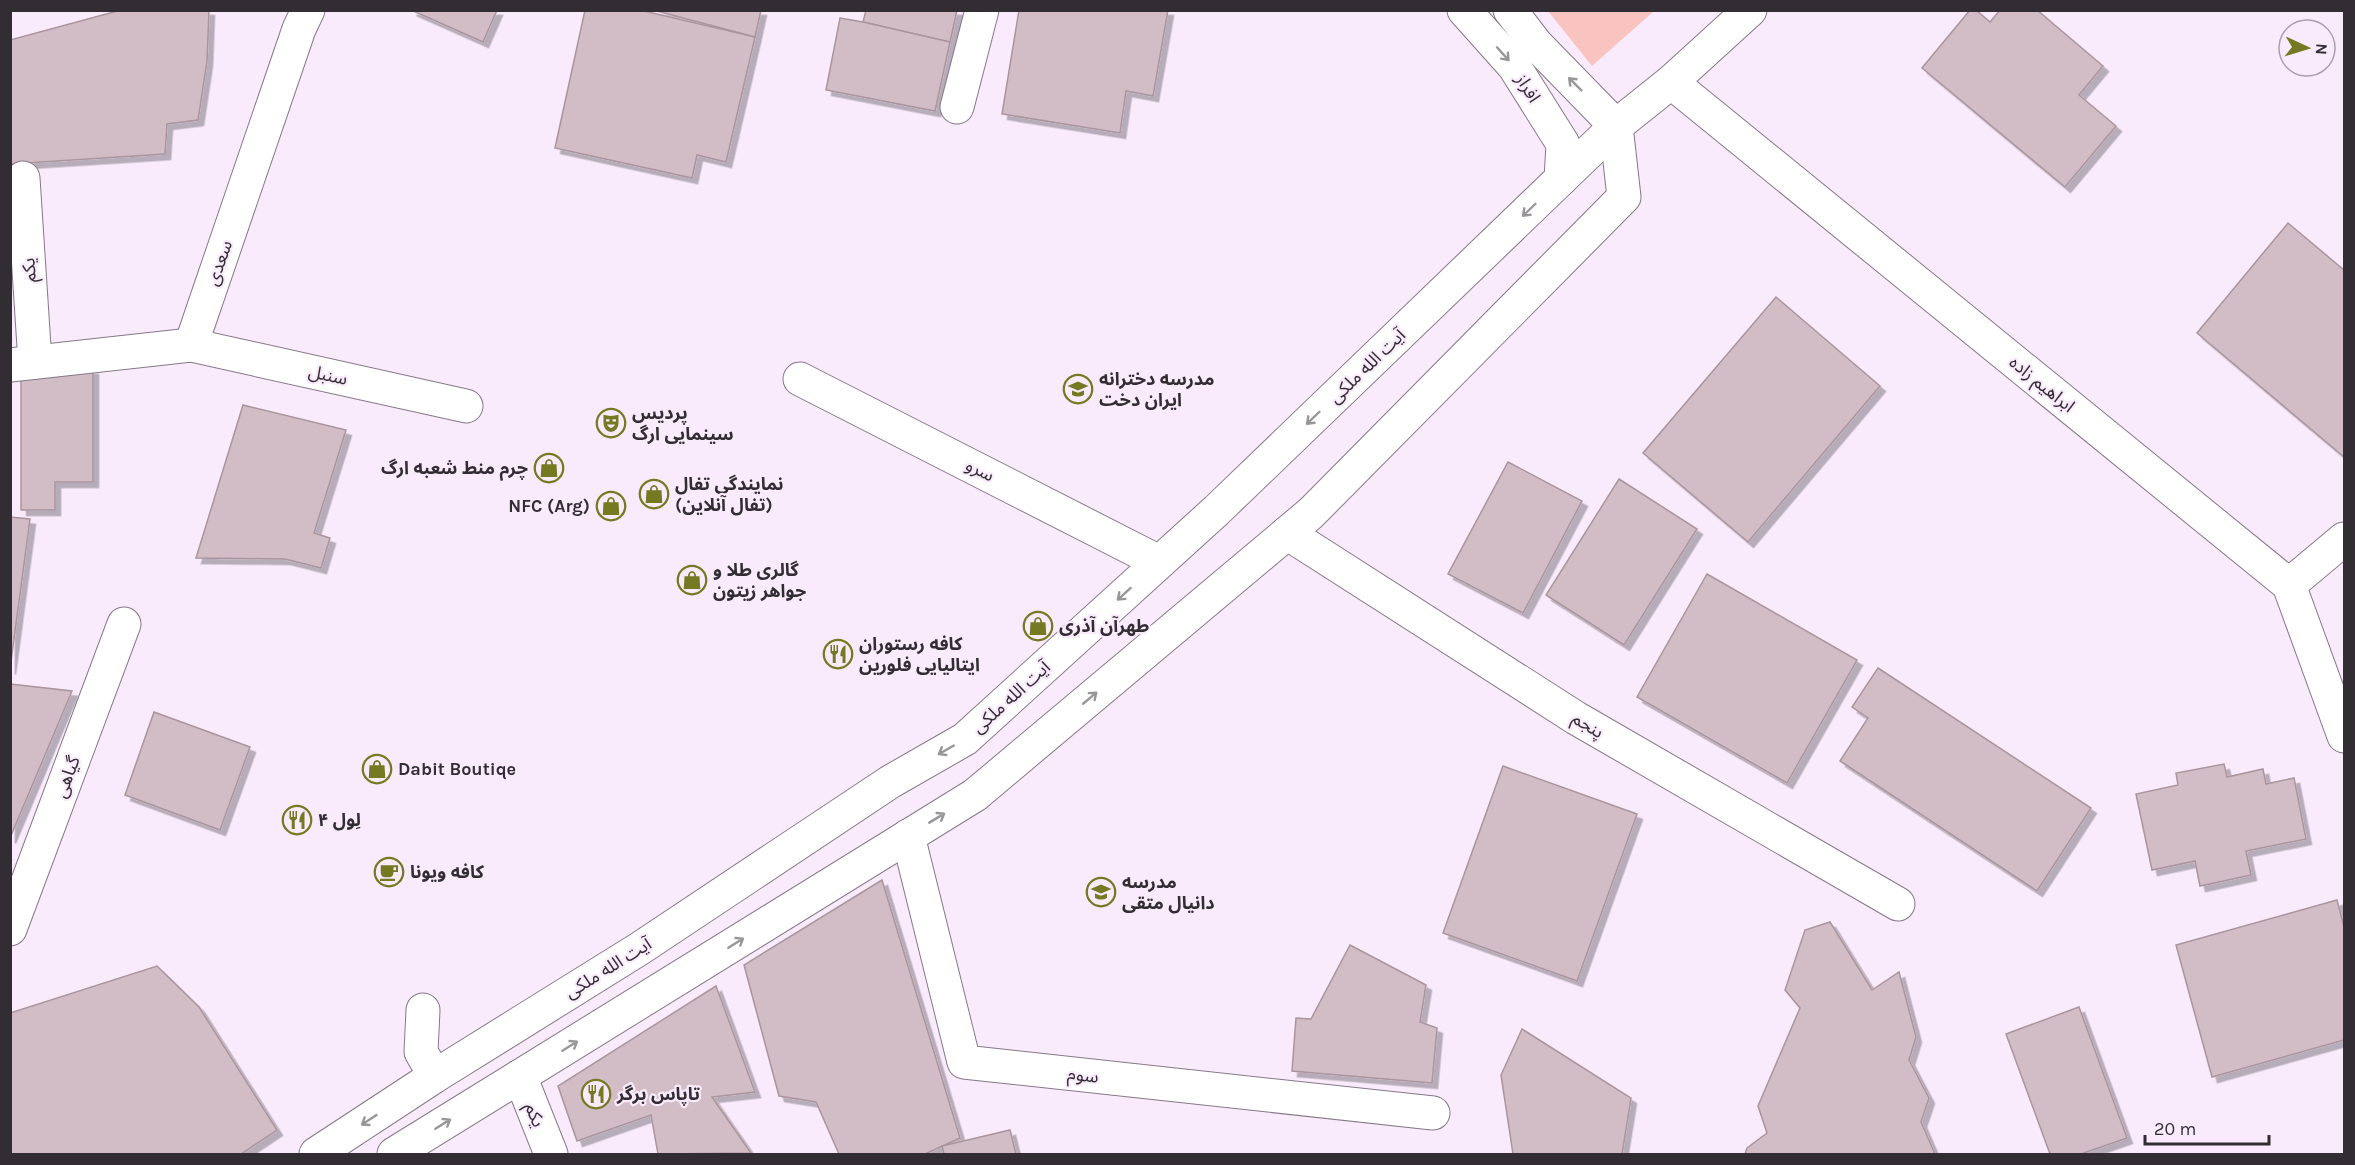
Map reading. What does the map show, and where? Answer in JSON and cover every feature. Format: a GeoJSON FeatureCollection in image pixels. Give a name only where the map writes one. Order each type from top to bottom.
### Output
{"type":"FeatureCollection","features":[{"type":"Feature","properties":{"kind":"street","name":"سعدی"},"geometry":{"type":"LineString","coordinates":[[190,345],[299,29],[308,10]]}},
{"type":"Feature","properties":{"kind":"street"},"geometry":{"type":"LineString","coordinates":[[957,107],[982,10]]}},
{"type":"Feature","properties":{"kind":"street","name":"افراز"},"geometry":{"type":"LineString","coordinates":[[1464,10],[1514,66],[1563,144],[1561,179]]}},
{"type":"Feature","properties":{"kind":"street","name":"افراز"},"geometry":{"type":"LineString","coordinates":[[1510,10],[1536,44],[1616,126]]}},
{"type":"Feature","properties":{"kind":"street","name":"آیت الله ملکی"},"geometry":{"type":"LineString","coordinates":[[316,1155],[435,1076],[639,949],[890,782],[965,739],[1226,502],[1616,126],[1671,82],[1750,10]]}},
{"type":"Feature","properties":{"kind":"street","name":"ابراهیم زاده"},"geometry":{"type":"LineString","coordinates":[[1671,82],[2289,585]]}},
{"type":"Feature","properties":{"kind":"street"},"geometry":{"type":"LineString","coordinates":[[394,1155],[975,795],[1311,513],[1624,197],[1616,126]]}},
{"type":"Feature","properties":{"kind":"street","name":"یکم"},"geometry":{"type":"LineString","coordinates":[[23,177],[23,363]]}},
{"type":"Feature","properties":{"kind":"street"},"geometry":{"type":"LineString","coordinates":[[23,363],[190,345]]}},
{"type":"Feature","properties":{"kind":"street","name":"سنبل"},"geometry":{"type":"LineString","coordinates":[[190,345],[466,405]]}},
{"type":"Feature","properties":{"kind":"street","name":"سرو"},"geometry":{"type":"LineString","coordinates":[[800,379],[1160,562]]}},
{"type":"Feature","properties":{"kind":"street","name":"پنجم"},"geometry":{"type":"LineString","coordinates":[[1287,533],[1576,718],[1898,904]]}},
{"type":"Feature","properties":{"kind":"street"},"geometry":{"type":"LineString","coordinates":[[2344,539],[2289,585],[2344,736]]}},
{"type":"Feature","properties":{"kind":"street","name":"گیاهی"},"geometry":{"type":"LineString","coordinates":[[10,929],[124,624]]}},
{"type":"Feature","properties":{"kind":"street","name":"سوم"},"geometry":{"type":"LineString","coordinates":[[908,836],[964,1062],[1433,1113]]}},
{"type":"Feature","properties":{"kind":"street"},"geometry":{"type":"LineString","coordinates":[[423,1010],[421,1052],[435,1076]]}},
{"type":"Feature","properties":{"kind":"street","name":"یکم"},"geometry":{"type":"LineString","coordinates":[[520,1076],[550,1155]]}},
{"type":"Feature","properties":{"kind":"shaded area"},"geometry":{"type":"Polygon","coordinates":[[[1548,11],[1654,11],[1592,66],[1548,11]]]}},
{"type":"Feature","properties":{"kind":"building"},"geometry":{"type":"Polygon","coordinates":[[[121,10],[209,10],[207,61],[198,120],[167,124],[165,154],[10,164],[10,40],[121,10]]]}},
{"type":"Feature","properties":{"kind":"building"},"geometry":{"type":"Polygon","coordinates":[[[411,10],[497,10],[483,42],[411,10]]]}},
{"type":"Feature","properties":{"kind":"building"},"geometry":{"type":"Polygon","coordinates":[[[585,10],[640,10],[755,37],[726,162],[697,155],[692,178],[555,148],[585,10]]]}},
{"type":"Feature","properties":{"kind":"building"},"geometry":{"type":"Polygon","coordinates":[[[653,10],[761,10],[755,37],[653,10]]]}},
{"type":"Feature","properties":{"kind":"building"},"geometry":{"type":"Polygon","coordinates":[[[866,10],[957,10],[950,42],[863,22],[866,10]]]}},
{"type":"Feature","properties":{"kind":"building"},"geometry":{"type":"Polygon","coordinates":[[[1019,10],[1168,10],[1153,96],[1126,91],[1120,133],[1002,114],[1019,10]]]}},
{"type":"Feature","properties":{"kind":"building"},"geometry":{"type":"Polygon","coordinates":[[[1970,10],[1976,10],[1990,22],[2000,10],[2037,10],[2103,66],[2079,95],[2116,126],[2065,187],[1922,68],[1970,10]]]}},
{"type":"Feature","properties":{"kind":"building"},"geometry":{"type":"Polygon","coordinates":[[[840,18],[950,42],[935,111],[826,90],[840,18]]]}},
{"type":"Feature","properties":{"kind":"building"},"geometry":{"type":"Polygon","coordinates":[[[2288,223],[2344,270],[2344,457],[2197,333],[2288,223]]]}},
{"type":"Feature","properties":{"kind":"building"},"geometry":{"type":"Polygon","coordinates":[[[1776,297],[1880,386],[1748,542],[1643,453],[1776,297]]]}},
{"type":"Feature","properties":{"kind":"building"},"geometry":{"type":"Polygon","coordinates":[[[21,369],[93,369],[93,482],[55,482],[55,510],[21,510],[21,369]]]}},
{"type":"Feature","properties":{"kind":"building"},"geometry":{"type":"Polygon","coordinates":[[[243,405],[346,430],[314,533],[330,538],[321,568],[285,559],[196,558],[243,405]]]}},
{"type":"Feature","properties":{"kind":"building"},"geometry":{"type":"Polygon","coordinates":[[[1508,462],[1582,501],[1523,613],[1448,574],[1508,462]]]}},
{"type":"Feature","properties":{"kind":"building"},"geometry":{"type":"Polygon","coordinates":[[[1619,479],[1697,529],[1624,645],[1546,595],[1619,479]]]}},
{"type":"Feature","properties":{"kind":"building"},"geometry":{"type":"Polygon","coordinates":[[[10,517],[30,519],[10,669],[10,517]]]}},
{"type":"Feature","properties":{"kind":"building"},"geometry":{"type":"Polygon","coordinates":[[[1707,574],[1857,660],[1787,783],[1637,697],[1707,574]]]}},
{"type":"Feature","properties":{"kind":"building"},"geometry":{"type":"Polygon","coordinates":[[[1878,668],[2091,808],[2037,891],[1840,761],[1868,718],[1852,707],[1878,668]]]}},
{"type":"Feature","properties":{"kind":"building"},"geometry":{"type":"Polygon","coordinates":[[[10,684],[72,691],[10,838],[10,684]]]}},
{"type":"Feature","properties":{"kind":"building"},"geometry":{"type":"Polygon","coordinates":[[[154,712],[250,747],[220,830],[125,795],[154,712]]]}},
{"type":"Feature","properties":{"kind":"building"},"geometry":{"type":"Polygon","coordinates":[[[2224,764],[2227,777],[2263,769],[2266,784],[2294,778],[2306,839],[2246,851],[2251,875],[2200,886],[2195,861],[2152,870],[2136,794],[2178,785],[2176,773],[2224,764]]]}},
{"type":"Feature","properties":{"kind":"building"},"geometry":{"type":"Polygon","coordinates":[[[1503,766],[1637,814],[1577,981],[1443,933],[1503,766]]]}},
{"type":"Feature","properties":{"kind":"building"},"geometry":{"type":"Polygon","coordinates":[[[882,880],[960,1138],[925,1154],[839,1154],[816,1102],[779,1096],[744,965],[882,880]]]}},
{"type":"Feature","properties":{"kind":"building"},"geometry":{"type":"Polygon","coordinates":[[[2337,900],[2344,927],[2344,1040],[2212,1077],[2176,945],[2337,900]]]}},
{"type":"Feature","properties":{"kind":"building"},"geometry":{"type":"Polygon","coordinates":[[[1830,922],[1872,990],[1899,972],[1916,1037],[1909,1060],[1929,1098],[1921,1122],[1935,1154],[1745,1154],[1747,1148],[1767,1133],[1758,1106],[1800,1008],[1785,990],[1805,930],[1830,922]]]}},
{"type":"Feature","properties":{"kind":"building"},"geometry":{"type":"Polygon","coordinates":[[[1350,945],[1426,985],[1420,1022],[1437,1028],[1432,1083],[1292,1071],[1296,1018],[1311,1019],[1350,945]]]}},
{"type":"Feature","properties":{"kind":"building"},"geometry":{"type":"Polygon","coordinates":[[[157,966],[199,1007],[277,1130],[241,1154],[10,1154],[10,1013],[157,966]]]}},
{"type":"Feature","properties":{"kind":"building"},"geometry":{"type":"Polygon","coordinates":[[[716,986],[755,1092],[712,1097],[751,1153],[658,1154],[651,1115],[577,1141],[558,1086],[716,986]]]}},
{"type":"Feature","properties":{"kind":"building"},"geometry":{"type":"Polygon","coordinates":[[[2079,1007],[2127,1138],[2081,1154],[2050,1154],[2006,1034],[2079,1007]]]}},
{"type":"Feature","properties":{"kind":"building"},"geometry":{"type":"Polygon","coordinates":[[[1522,1029],[1631,1098],[1622,1154],[1513,1154],[1501,1075],[1522,1029]]]}},
{"type":"Feature","properties":{"kind":"building"},"geometry":{"type":"Polygon","coordinates":[[[1010,1130],[1016,1154],[944,1154],[942,1146],[1010,1130]]]}},
{"type":"Feature","properties":{"kind":"place","name":"مدرسه دخترانه ایران دخت"},"geometry":{"type":"Point","coordinates":[1078,389]}},
{"type":"Feature","properties":{"kind":"place","name":"پردیس سینمایی ارگ"},"geometry":{"type":"Point","coordinates":[611,423]}},
{"type":"Feature","properties":{"kind":"place","name":"چرم منط شعبه ارگ"},"geometry":{"type":"Point","coordinates":[549,468]}},
{"type":"Feature","properties":{"kind":"place","name":"نمایندگی تفال (تفال آنلاین)"},"geometry":{"type":"Point","coordinates":[654,494]}},
{"type":"Feature","properties":{"kind":"place","name":"NFC (Arg)"},"geometry":{"type":"Point","coordinates":[611,506]}},
{"type":"Feature","properties":{"kind":"place","name":"گالری طلا و جواهر زیتون"},"geometry":{"type":"Point","coordinates":[692,580]}},
{"type":"Feature","properties":{"kind":"place","name":"طهرآن آذری"},"geometry":{"type":"Point","coordinates":[1038,626]}},
{"type":"Feature","properties":{"kind":"place","name":"کافه رستوران ایتالیایی فلورین"},"geometry":{"type":"Point","coordinates":[838,654]}},
{"type":"Feature","properties":{"kind":"place","name":"Dabit Boutiqe"},"geometry":{"type":"Point","coordinates":[377,769]}},
{"type":"Feature","properties":{"kind":"place","name":"لِول ۴"},"geometry":{"type":"Point","coordinates":[297,820]}},
{"type":"Feature","properties":{"kind":"place","name":"کافه ویونا"},"geometry":{"type":"Point","coordinates":[389,872]}},
{"type":"Feature","properties":{"kind":"place","name":"مدرسه دانیال متقی"},"geometry":{"type":"Point","coordinates":[1101,892]}},
{"type":"Feature","properties":{"kind":"place","name":"تاپاس برگر"},"geometry":{"type":"Point","coordinates":[596,1094]}}]}
